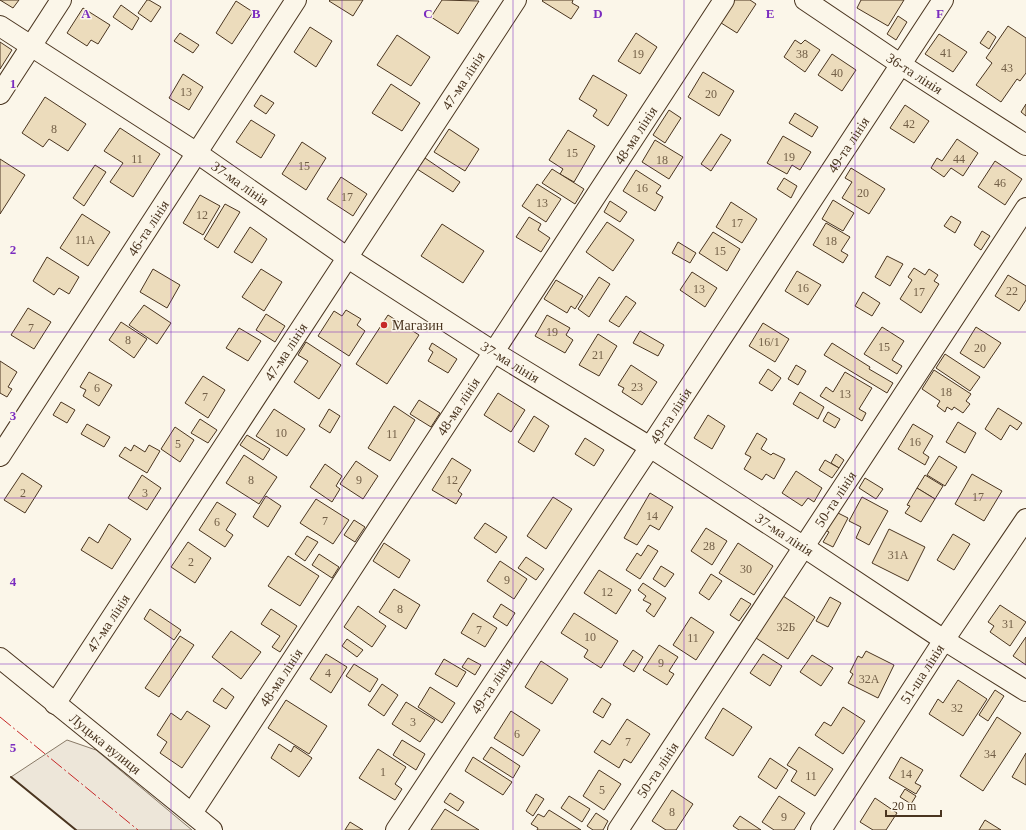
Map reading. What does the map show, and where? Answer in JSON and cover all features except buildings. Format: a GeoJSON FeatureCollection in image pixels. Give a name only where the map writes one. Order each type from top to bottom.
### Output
{"type":"FeatureCollection","features":[{"type":"Feature","properties":{"kind":"street"},"geometry":{"type":"LineString","coordinates":[[0,94],[61,0]]}},
{"type":"Feature","properties":{"kind":"street","name":"46-та лінія"},"geometry":{"type":"LineString","coordinates":[[0,456],[296,0]]}},
{"type":"Feature","properties":{"kind":"street","name":"47-ма лінія"},"geometry":{"type":"LineString","coordinates":[[56,704],[516,0]]}},
{"type":"Feature","properties":{"kind":"street","name":"48-ма лінія"},"geometry":{"type":"LineString","coordinates":[[192,813],[724,0]]}},
{"type":"Feature","properties":{"kind":"street","name":"36-та лінія"},"geometry":{"type":"LineString","coordinates":[[805,0],[900,64],[1026,144]]}},
{"type":"Feature","properties":{"kind":"street","name":"49-та лінія"},"geometry":{"type":"LineString","coordinates":[[396,830],[650,447],[943,0]]}},
{"type":"Feature","properties":{"kind":"street","name":"37-ма лінія"},"geometry":{"type":"LineString","coordinates":[[0,26],[197,153],[348,258],[494,352],[650,447],[944,640],[1026,690]]}},
{"type":"Feature","properties":{"kind":"street","name":"50-та лінія"},"geometry":{"type":"LineString","coordinates":[[618,830],[1026,208]]}},
{"type":"Feature","properties":{"kind":"street","name":"51-ша лінія"},"geometry":{"type":"LineString","coordinates":[[821,830],[944,640],[1026,519]]}},
{"type":"Feature","properties":{"kind":"street","name":"Луцька вулиця"},"geometry":{"type":"LineString","coordinates":[[0,658],[212,830]]}},
{"type":"Feature","properties":{"kind":"shaded area"},"geometry":{"type":"Polygon","coordinates":[[[67,740],[96,750],[192,830],[76,830],[11,777],[67,740]]]}},
{"type":"Feature","properties":{"kind":"wall"},"geometry":{"type":"LineString","coordinates":[[11,777],[76,830]]}},
{"type":"Feature","properties":{"kind":"power"},"geometry":{"type":"LineString","coordinates":[[0,717],[138,830]]}},
{"type":"Feature","properties":{"kind":"place","name":"Магазин"},"geometry":{"type":"Point","coordinates":[384,325]}}]}
